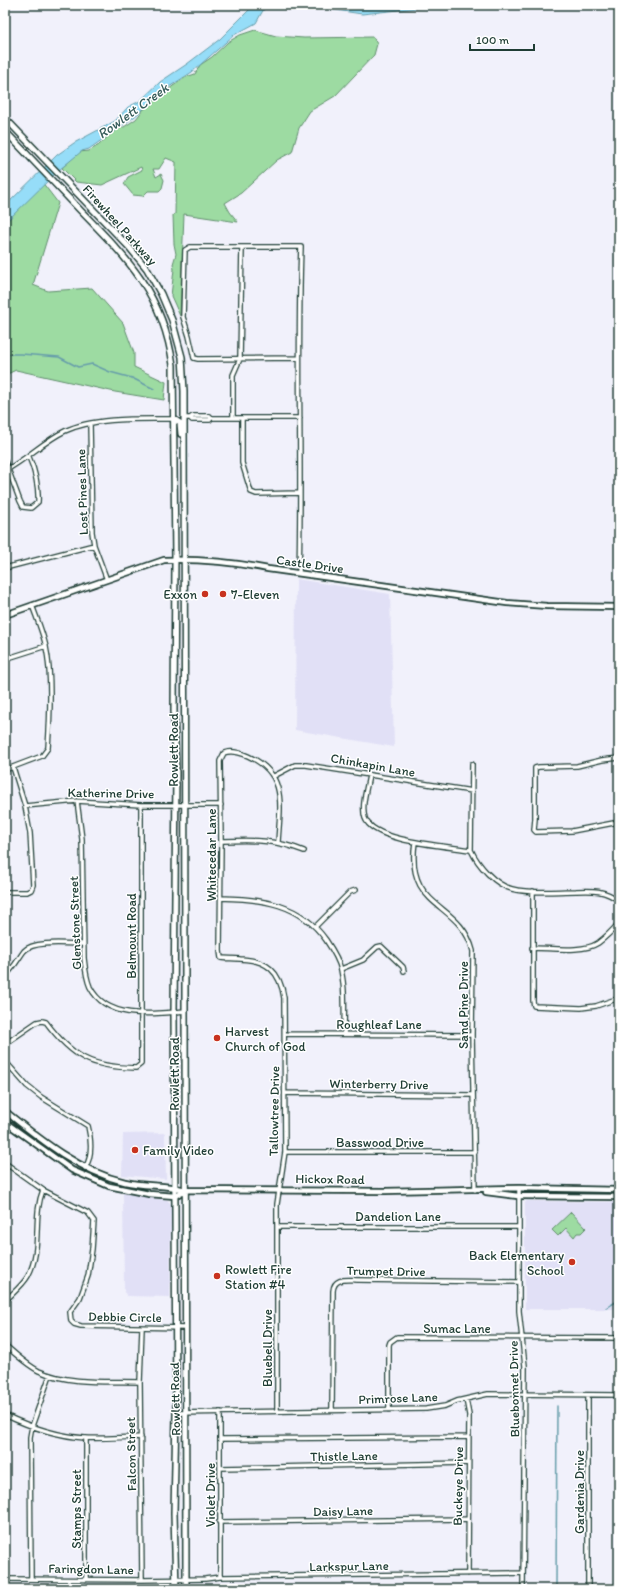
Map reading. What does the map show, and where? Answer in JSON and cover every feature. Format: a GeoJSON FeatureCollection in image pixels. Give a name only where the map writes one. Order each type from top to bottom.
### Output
{"type":"FeatureCollection","features":[{"type":"Feature","properties":{"kind":"main road","name":"Firewheel Parkway"},"geometry":{"type":"LineString","coordinates":[[5,118],[142,263],[165,301],[177,334],[182,357],[184,381],[183,560]]}},
{"type":"Feature","properties":{"kind":"main road","name":"Firewheel Parkway"},"geometry":{"type":"LineString","coordinates":[[5,131],[131,265],[157,308],[166,331],[171,352],[174,379],[175,560]]}},
{"type":"Feature","properties":{"kind":"main road"},"geometry":{"type":"LineString","coordinates":[[174,419],[180,424],[184,457]]}},
{"type":"Feature","properties":{"kind":"main road","name":"Rowlett Road"},"geometry":{"type":"LineString","coordinates":[[175,560],[174,710],[176,804],[174,1012],[176,1413],[174,1513],[176,1589]]}},
{"type":"Feature","properties":{"kind":"main road","name":"Rowlett Road"},"geometry":{"type":"LineString","coordinates":[[183,560],[185,804],[185,1328],[187,1413],[186,1589]]}},
{"type":"Feature","properties":{"kind":"main road"},"geometry":{"type":"LineString","coordinates":[[174,710],[184,710]]}},
{"type":"Feature","properties":{"kind":"street"},"geometry":{"type":"LineString","coordinates":[[299,358],[194,358],[190,336],[184,317],[185,250],[190,247],[301,247],[299,358],[299,573]]}},
{"type":"Feature","properties":{"kind":"street"},"geometry":{"type":"LineString","coordinates":[[233,418],[233,375],[238,368],[240,358],[242,247]]}},
{"type":"Feature","properties":{"kind":"street"},"geometry":{"type":"LineString","coordinates":[[184,418],[190,418],[193,416],[210,416],[211,418],[300,418]]}},
{"type":"Feature","properties":{"kind":"street"},"geometry":{"type":"LineString","coordinates":[[190,418],[192,420],[207,420],[208,422],[213,422],[217,418]]}},
{"type":"Feature","properties":{"kind":"street"},"geometry":{"type":"LineString","coordinates":[[207,420],[210,420],[211,418]]}},
{"type":"Feature","properties":{"kind":"street"},"geometry":{"type":"LineString","coordinates":[[242,418],[242,463],[251,492],[256,494],[299,493]]}},
{"type":"Feature","properties":{"kind":"street"},"geometry":{"type":"LineString","coordinates":[[8,469],[67,430],[102,421],[174,419]]}},
{"type":"Feature","properties":{"kind":"street","name":"Lost Pines Lane"},"geometry":{"type":"LineString","coordinates":[[90,424],[91,521],[94,545],[107,580]]}},
{"type":"Feature","properties":{"kind":"street"},"geometry":{"type":"LineString","coordinates":[[5,461],[23,507],[31,508],[38,502],[38,497],[34,474],[28,457]]}},
{"type":"Feature","properties":{"kind":"street"},"geometry":{"type":"LineString","coordinates":[[5,568],[94,545]]}},
{"type":"Feature","properties":{"kind":"street","name":"Castle Drive"},"geometry":{"type":"LineString","coordinates":[[5,615],[164,560],[232,562],[484,601],[519,605],[619,607]]}},
{"type":"Feature","properties":{"kind":"street"},"geometry":{"type":"LineString","coordinates":[[5,770],[42,756],[48,748],[49,687],[46,646],[32,605]]}},
{"type":"Feature","properties":{"kind":"street"},"geometry":{"type":"LineString","coordinates":[[5,659],[46,646]]}},
{"type":"Feature","properties":{"kind":"street","name":"Whitecedar Lane"},"geometry":{"type":"LineString","coordinates":[[221,958],[220,761],[224,753],[228,751],[235,752],[254,759],[274,776]]}},
{"type":"Feature","properties":{"kind":"street"},"geometry":{"type":"LineString","coordinates":[[619,758],[602,760],[577,766],[535,768],[534,830],[536,832],[572,831],[619,822]]}},
{"type":"Feature","properties":{"kind":"street","name":"Chinkapin Lane"},"geometry":{"type":"LineString","coordinates":[[274,776],[290,767],[301,764],[472,791]]}},
{"type":"Feature","properties":{"kind":"street"},"geometry":{"type":"LineString","coordinates":[[472,764],[471,850],[481,866],[500,883],[512,889],[533,891],[592,890],[609,894],[619,901]]}},
{"type":"Feature","properties":{"kind":"street"},"geometry":{"type":"LineString","coordinates":[[5,892],[27,892],[31,890],[33,885],[30,834],[25,806],[13,767]]}},
{"type":"Feature","properties":{"kind":"street"},"geometry":{"type":"LineString","coordinates":[[369,775],[364,810],[366,820],[371,826],[383,834],[415,842],[471,850]]}},
{"type":"Feature","properties":{"kind":"street"},"geometry":{"type":"LineString","coordinates":[[274,776],[278,786],[280,800],[278,842]]}},
{"type":"Feature","properties":{"kind":"street","name":"Katherine Drive"},"geometry":{"type":"LineString","coordinates":[[25,806],[77,801],[141,804],[220,804]]}},
{"type":"Feature","properties":{"kind":"street","name":"Glenstone Street"},"geometry":{"type":"LineString","coordinates":[[77,801],[82,839],[83,944],[85,971],[94,994],[105,1004],[117,1010],[141,1013],[185,1011]]}},
{"type":"Feature","properties":{"kind":"street","name":"Belmount Road"},"geometry":{"type":"LineString","coordinates":[[5,1044],[38,1022],[42,1021],[46,1022],[65,1046],[87,1060],[108,1067],[136,1068],[141,1064],[141,804]]}},
{"type":"Feature","properties":{"kind":"street"},"geometry":{"type":"LineString","coordinates":[[221,841],[253,840],[278,842],[304,851]]}},
{"type":"Feature","properties":{"kind":"street","name":"Sand Pine Drive"},"geometry":{"type":"LineString","coordinates":[[415,842],[413,863],[418,883],[426,895],[458,924],[471,942],[474,962],[472,1034],[475,1190]]}},
{"type":"Feature","properties":{"kind":"street"},"geometry":{"type":"LineString","coordinates":[[315,927],[350,892],[356,890]]}},
{"type":"Feature","properties":{"kind":"street"},"geometry":{"type":"LineString","coordinates":[[533,891],[532,948],[534,1006],[581,1008],[596,1006],[619,998]]}},
{"type":"Feature","properties":{"kind":"street"},"geometry":{"type":"LineString","coordinates":[[220,898],[254,900],[280,905],[302,916],[315,927],[329,945],[341,969],[345,1001],[344,1034]]}},
{"type":"Feature","properties":{"kind":"street"},"geometry":{"type":"LineString","coordinates":[[532,948],[581,948],[590,946],[598,943],[619,923]]}},
{"type":"Feature","properties":{"kind":"street"},"geometry":{"type":"LineString","coordinates":[[5,976],[12,970],[24,950],[34,944],[83,944]]}},
{"type":"Feature","properties":{"kind":"street"},"geometry":{"type":"LineString","coordinates":[[341,969],[363,960],[377,947],[381,946],[403,967],[404,971]]}},
{"type":"Feature","properties":{"kind":"street","name":"Tallowtree Drive"},"geometry":{"type":"LineString","coordinates":[[221,958],[253,960],[270,968],[276,973],[283,991],[285,1034],[285,1152],[282,1175],[278,1190]]}},
{"type":"Feature","properties":{"kind":"street","name":"Roughleaf Lane"},"geometry":{"type":"LineString","coordinates":[[285,1034],[472,1034]]}},
{"type":"Feature","properties":{"kind":"street"},"geometry":{"type":"LineString","coordinates":[[5,1061],[27,1086],[41,1098],[88,1126],[90,1153],[86,1168]]}},
{"type":"Feature","properties":{"kind":"street","name":"Winterberry Drive"},"geometry":{"type":"LineString","coordinates":[[285,1093],[473,1095]]}},
{"type":"Feature","properties":{"kind":"street","name":"Hickox Road"},"geometry":{"type":"LineString","coordinates":[[5,1111],[68,1158],[86,1168],[114,1179],[149,1186],[175,1187],[186,1190],[475,1190],[519,1188],[618,1190]]}},
{"type":"Feature","properties":{"kind":"street"},"geometry":{"type":"LineString","coordinates":[[5,1122],[72,1170],[90,1179],[126,1190],[148,1194],[175,1196]]}},
{"type":"Feature","properties":{"kind":"street","name":"Basswood Drive"},"geometry":{"type":"LineString","coordinates":[[285,1152],[475,1152]]}},
{"type":"Feature","properties":{"kind":"street"},"geometry":{"type":"LineString","coordinates":[[5,1163],[43,1190],[39,1200],[37,1245],[34,1263],[28,1277],[5,1301]]}},
{"type":"Feature","properties":{"kind":"street"},"geometry":{"type":"LineString","coordinates":[[126,1190],[128,1182]]}},
{"type":"Feature","properties":{"kind":"street","name":"Bluebonnet Drive"},"geometry":{"type":"LineString","coordinates":[[519,1188],[518,1282],[519,1310],[523,1337],[525,1393],[523,1589]]}},
{"type":"Feature","properties":{"kind":"street","name":"Debbie Circle"},"geometry":{"type":"LineString","coordinates":[[43,1190],[88,1212],[94,1221],[88,1276],[80,1298],[69,1316],[70,1321],[81,1326],[185,1328]]}},
{"type":"Feature","properties":{"kind":"street","name":"Hickox Road"},"geometry":{"type":"LineString","coordinates":[[175,1196],[186,1190]]}},
{"type":"Feature","properties":{"kind":"street","name":"Bluebell Drive"},"geometry":{"type":"LineString","coordinates":[[277,1411],[278,1190]]}},
{"type":"Feature","properties":{"kind":"street","name":"Hickox Road"},"geometry":{"type":"LineString","coordinates":[[475,1190],[518,1196],[619,1197]]}},
{"type":"Feature","properties":{"kind":"street"},"geometry":{"type":"LineString","coordinates":[[572,1197],[577,1191],[615,1192],[618,1190]]}},
{"type":"Feature","properties":{"kind":"street","name":"Dandelion Lane"},"geometry":{"type":"LineString","coordinates":[[278,1226],[518,1227]]}},
{"type":"Feature","properties":{"kind":"street","name":"Trumpet Drive"},"geometry":{"type":"LineString","coordinates":[[332,1410],[333,1286],[336,1282],[339,1280],[357,1280],[518,1282]]}},
{"type":"Feature","properties":{"kind":"street","name":"Falcon Street"},"geometry":{"type":"LineString","coordinates":[[142,1328],[140,1382],[142,1580]]}},
{"type":"Feature","properties":{"kind":"street","name":"Sumac Lane"},"geometry":{"type":"LineString","coordinates":[[389,1410],[389,1345],[393,1339],[397,1337],[619,1338]]}},
{"type":"Feature","properties":{"kind":"street"},"geometry":{"type":"LineString","coordinates":[[5,1344],[20,1358],[38,1370],[50,1375],[82,1381],[140,1382]]}},
{"type":"Feature","properties":{"kind":"street"},"geometry":{"type":"LineString","coordinates":[[31,1579],[30,1437],[32,1426],[50,1375]]}},
{"type":"Feature","properties":{"kind":"street","name":"Primrose Lane"},"geometry":{"type":"LineString","coordinates":[[176,1413],[426,1410],[488,1394],[525,1393],[619,1395]]}},
{"type":"Feature","properties":{"kind":"street","name":"Gardenia Drive"},"geometry":{"type":"LineString","coordinates":[[588,1395],[588,1589]]}},
{"type":"Feature","properties":{"kind":"street","name":"Buckeye Drive"},"geometry":{"type":"LineString","coordinates":[[466,1399],[468,1407],[468,1574]]}},
{"type":"Feature","properties":{"kind":"street","name":"Violet Drive"},"geometry":{"type":"LineString","coordinates":[[220,1412],[220,1577]]}},
{"type":"Feature","properties":{"kind":"street"},"geometry":{"type":"LineString","coordinates":[[5,1415],[32,1426],[67,1436],[86,1438],[141,1436]]}},
{"type":"Feature","properties":{"kind":"street"},"geometry":{"type":"LineString","coordinates":[[220,1439],[468,1437]]}},
{"type":"Feature","properties":{"kind":"street","name":"Stamps Street"},"geometry":{"type":"LineString","coordinates":[[86,1438],[86,1580]]}},
{"type":"Feature","properties":{"kind":"street","name":"Thistle Lane"},"geometry":{"type":"LineString","coordinates":[[220,1468],[468,1464]]}},
{"type":"Feature","properties":{"kind":"street","name":"Daisy Lane"},"geometry":{"type":"LineString","coordinates":[[219,1522],[467,1519]]}},
{"type":"Feature","properties":{"kind":"street","name":"Larkspur Lane"},"geometry":{"type":"LineString","coordinates":[[176,1580],[220,1577],[523,1573]]}},
{"type":"Feature","properties":{"kind":"street","name":"Faringdon Lane"},"geometry":{"type":"LineString","coordinates":[[5,1579],[176,1580]]}},
{"type":"Feature","properties":{"kind":"shaded area"},"geometry":{"type":"Polygon","coordinates":[[[296,579],[390,594],[394,747],[295,730],[296,579]]]}},
{"type":"Feature","properties":{"kind":"shaded area"},"geometry":{"type":"Polygon","coordinates":[[[165,1133],[166,1179],[122,1175],[123,1134],[165,1133]]]}},
{"type":"Feature","properties":{"kind":"shaded area"},"geometry":{"type":"Polygon","coordinates":[[[123,1193],[167,1200],[171,1204],[170,1297],[127,1296],[124,1292],[123,1193]]]}},
{"type":"Feature","properties":{"kind":"shaded area","name":"Back Elementary School"},"geometry":{"type":"Polygon","coordinates":[[[526,1201],[619,1202],[619,1309],[525,1309],[526,1201]]]}},
{"type":"Feature","properties":{"kind":"green space"},"geometry":{"type":"Polygon","coordinates":[[[255,30],[276,36],[304,38],[373,37],[377,44],[374,55],[335,96],[310,111],[299,128],[292,152],[277,160],[241,193],[225,203],[238,222],[184,214],[180,316],[171,296],[174,269],[173,264],[176,254],[174,244],[173,215],[175,214],[176,162],[166,158],[159,169],[153,169],[156,177],[161,174],[164,180],[162,188],[159,191],[148,191],[143,196],[133,195],[124,184],[128,177],[142,170],[141,167],[102,185],[76,182],[62,168],[79,152],[89,151],[99,145],[117,128],[124,127],[136,119],[143,110],[173,86],[186,77],[195,74],[200,65],[212,57],[228,42],[240,35],[255,30]]]}},
{"type":"Feature","properties":{"kind":"green space"},"geometry":{"type":"Polygon","coordinates":[[[42,182],[58,203],[33,285],[48,291],[92,288],[123,323],[134,353],[134,367],[166,382],[164,400],[115,392],[16,370],[5,375],[5,216],[42,182]]]}},
{"type":"Feature","properties":{"kind":"green space"},"geometry":{"type":"Polygon","coordinates":[[[571,1212],[586,1228],[581,1233],[577,1233],[574,1237],[566,1228],[558,1236],[552,1230],[571,1212]]]}},
{"type":"Feature","properties":{"kind":"water","name":"Rowlett Creek"},"geometry":{"type":"Polygon","coordinates":[[[254,5],[266,5],[256,23],[234,35],[192,72],[169,87],[134,117],[89,149],[82,151],[59,170],[5,223],[5,206],[57,155],[74,143],[115,121],[128,107],[140,101],[160,82],[220,39],[254,5]]]}},
{"type":"Feature","properties":{"kind":"water"},"geometry":{"type":"Polygon","coordinates":[[[328,5],[445,5],[362,14],[329,9],[328,5]]]}},
{"type":"Feature","properties":{"kind":"water"},"geometry":{"type":"Polygon","coordinates":[[[445,5],[619,5],[619,6],[445,5]]]}},
{"type":"Feature","properties":{"kind":"waterway"},"geometry":{"type":"LineString","coordinates":[[5,354],[59,357],[78,367],[92,364],[110,372],[132,378],[154,389]]}},
{"type":"Feature","properties":{"kind":"waterway"},"geometry":{"type":"LineString","coordinates":[[606,1308],[619,1300]]}},
{"type":"Feature","properties":{"kind":"waterway"},"geometry":{"type":"LineString","coordinates":[[556,1589],[557,1406]]}},
{"type":"Feature","properties":{"kind":"place","name":"Exxon"},"geometry":{"type":"Point","coordinates":[205,594]}},
{"type":"Feature","properties":{"kind":"place","name":"7-Eleven"},"geometry":{"type":"Point","coordinates":[223,594]}},
{"type":"Feature","properties":{"kind":"place","name":"Harvest Church of God"},"geometry":{"type":"Point","coordinates":[217,1038]}},
{"type":"Feature","properties":{"kind":"place","name":"Family Video"},"geometry":{"type":"Point","coordinates":[135,1150]}},
{"type":"Feature","properties":{"kind":"place","name":"Back Elementary School"},"geometry":{"type":"Point","coordinates":[572,1262]}},
{"type":"Feature","properties":{"kind":"place","name":"Rowlett Fire Station #4"},"geometry":{"type":"Point","coordinates":[217,1276]}}]}
